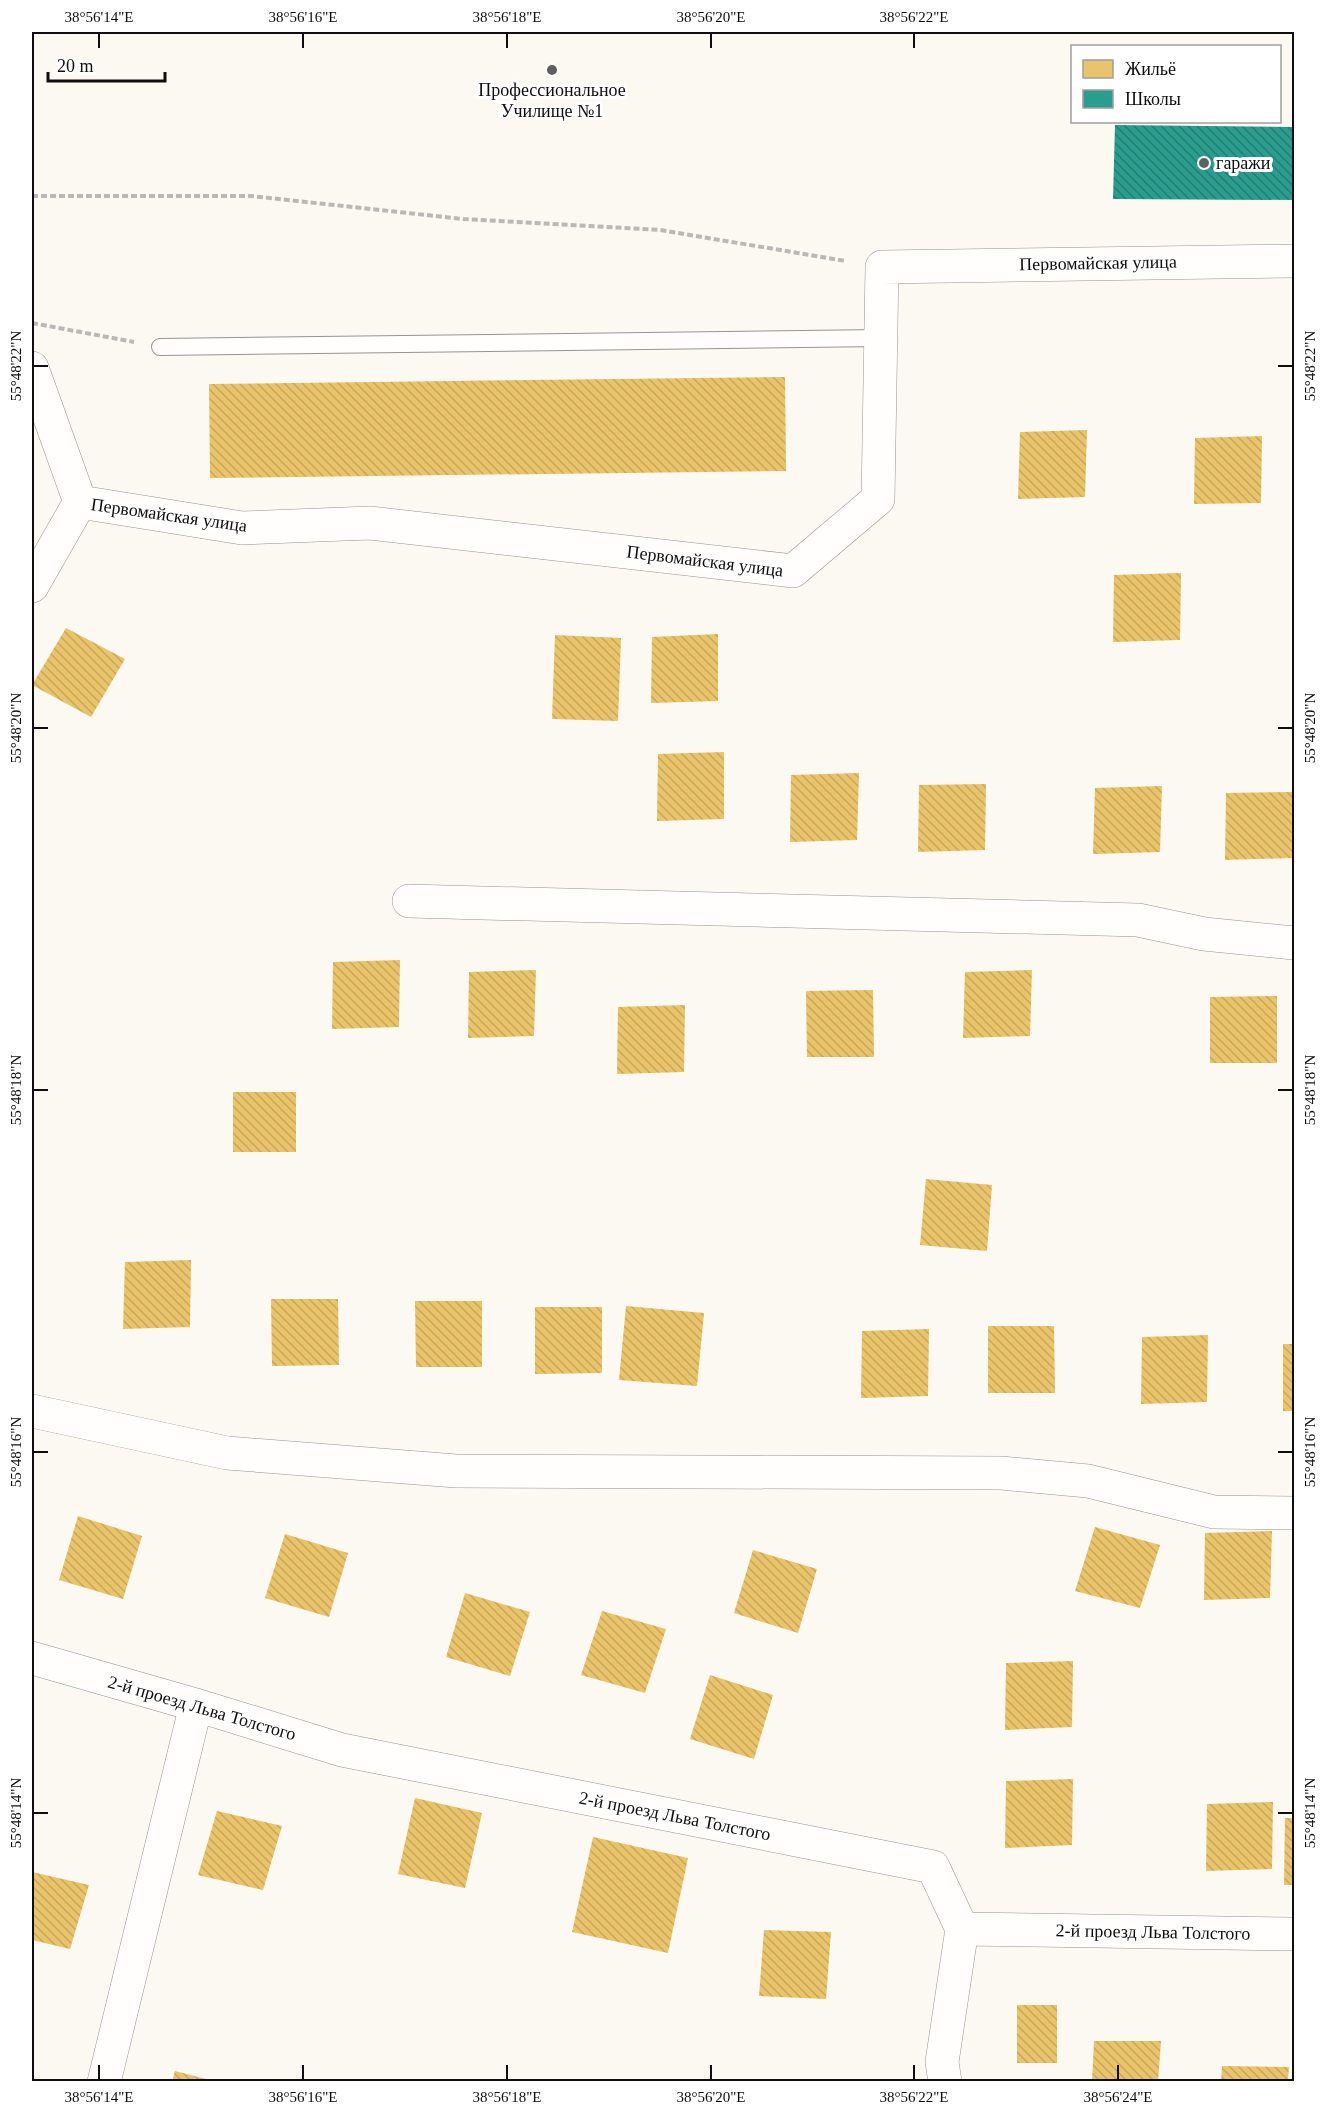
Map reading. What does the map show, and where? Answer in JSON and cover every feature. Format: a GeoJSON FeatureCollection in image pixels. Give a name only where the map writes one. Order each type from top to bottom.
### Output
{"type":"FeatureCollection","features":[{"type":"Feature","properties":{"kind":"street","name":"Первомайская улица"},"geometry":{"type":"LineString","coordinates":[[32,368],[80,502],[242,528],[370,523],[793,571],[878,499],[882,267],[1294,261]]}},
{"type":"Feature","properties":{"kind":"street"},"geometry":{"type":"LineString","coordinates":[[32,586],[80,502]]}},
{"type":"Feature","properties":{"kind":"street"},"geometry":{"type":"LineString","coordinates":[[409,901],[1138,920],[1204,934],[1294,942]]}},
{"type":"Feature","properties":{"kind":"street"},"geometry":{"type":"LineString","coordinates":[[32,1411],[227,1453],[456,1472],[1001,1473],[1088,1481],[1214,1512],[1294,1513]]}},
{"type":"Feature","properties":{"kind":"street","name":"2-й проезд Льва Толстого"},"geometry":{"type":"LineString","coordinates":[[32,1658],[342,1749],[933,1867],[962,1929],[1294,1934]]}},
{"type":"Feature","properties":{"kind":"street"},"geometry":{"type":"LineString","coordinates":[[104,2082],[196,1705]]}},
{"type":"Feature","properties":{"kind":"street"},"geometry":{"type":"LineString","coordinates":[[945,2082],[942,2062],[962,1929]]}},
{"type":"Feature","properties":{"kind":"lane"},"geometry":{"type":"LineString","coordinates":[[160,347],[881,338]]}},
{"type":"Feature","properties":{"kind":"path"},"geometry":{"type":"LineString","coordinates":[[32,196],[251,196],[463,219],[660,230],[882,267]]}},
{"type":"Feature","properties":{"kind":"path"},"geometry":{"type":"LineString","coordinates":[[32,323],[160,347]]}},
{"type":"Feature","properties":{"kind":"building: Жильё"},"geometry":{"type":"Polygon","coordinates":[[[785,377],[786,471],[210,478],[209,384],[785,377]]]}},
{"type":"Feature","properties":{"kind":"building: Жильё"},"geometry":{"type":"Polygon","coordinates":[[[1087,430],[1085,497],[1018,499],[1020,432],[1087,430]]]}},
{"type":"Feature","properties":{"kind":"building: Жильё"},"geometry":{"type":"Polygon","coordinates":[[[1262,436],[1261,503],[1194,504],[1195,438],[1262,436]]]}},
{"type":"Feature","properties":{"kind":"building: Жильё"},"geometry":{"type":"Polygon","coordinates":[[[1181,573],[1180,640],[1113,642],[1114,575],[1181,573]]]}},
{"type":"Feature","properties":{"kind":"building: Жильё"},"geometry":{"type":"Polygon","coordinates":[[[66,628],[125,659],[91,717],[32,685],[66,628]]]}},
{"type":"Feature","properties":{"kind":"building: Жильё"},"geometry":{"type":"Polygon","coordinates":[[[718,634],[718,701],[651,703],[652,637],[718,634]]]}},
{"type":"Feature","properties":{"kind":"building: Жильё"},"geometry":{"type":"Polygon","coordinates":[[[555,635],[621,638],[618,721],[552,719],[555,635]]]}},
{"type":"Feature","properties":{"kind":"building: Жильё"},"geometry":{"type":"Polygon","coordinates":[[[724,752],[724,819],[657,821],[658,754],[724,752]]]}},
{"type":"Feature","properties":{"kind":"building: Жильё"},"geometry":{"type":"Polygon","coordinates":[[[859,773],[857,840],[790,842],[791,775],[859,773]]]}},
{"type":"Feature","properties":{"kind":"building: Жильё"},"geometry":{"type":"Polygon","coordinates":[[[986,784],[985,850],[918,852],[919,785],[986,784]]]}},
{"type":"Feature","properties":{"kind":"building: Жильё"},"geometry":{"type":"Polygon","coordinates":[[[1162,786],[1160,852],[1093,854],[1095,788],[1162,786]]]}},
{"type":"Feature","properties":{"kind":"building: Жильё"},"geometry":{"type":"Polygon","coordinates":[[[1293,792],[1292,858],[1225,860],[1226,793],[1293,792]]]}},
{"type":"Feature","properties":{"kind":"building: Жильё"},"geometry":{"type":"Polygon","coordinates":[[[400,960],[399,1027],[332,1029],[333,962],[400,960]]]}},
{"type":"Feature","properties":{"kind":"building: Жильё"},"geometry":{"type":"Polygon","coordinates":[[[536,970],[534,1036],[468,1038],[469,972],[536,970]]]}},
{"type":"Feature","properties":{"kind":"building: Жильё"},"geometry":{"type":"Polygon","coordinates":[[[1032,970],[1030,1036],[963,1038],[965,972],[1032,970]]]}},
{"type":"Feature","properties":{"kind":"building: Жильё"},"geometry":{"type":"Polygon","coordinates":[[[873,990],[874,1057],[807,1057],[806,991],[873,990]]]}},
{"type":"Feature","properties":{"kind":"building: Жильё"},"geometry":{"type":"Polygon","coordinates":[[[1277,996],[1277,1063],[1210,1063],[1210,997],[1277,996]]]}},
{"type":"Feature","properties":{"kind":"building: Жильё"},"geometry":{"type":"Polygon","coordinates":[[[685,1005],[684,1072],[617,1074],[618,1007],[685,1005]]]}},
{"type":"Feature","properties":{"kind":"building: Жильё"},"geometry":{"type":"Polygon","coordinates":[[[233,1092],[296,1092],[296,1152],[233,1152],[233,1092]]]}},
{"type":"Feature","properties":{"kind":"building: Жильё"},"geometry":{"type":"Polygon","coordinates":[[[926,1179],[992,1185],[987,1251],[920,1245],[926,1179]]]}},
{"type":"Feature","properties":{"kind":"building: Жильё"},"geometry":{"type":"Polygon","coordinates":[[[191,1260],[190,1327],[123,1329],[125,1262],[191,1260]]]}},
{"type":"Feature","properties":{"kind":"building: Жильё"},"geometry":{"type":"Polygon","coordinates":[[[271,1299],[338,1299],[339,1365],[272,1366],[271,1299]]]}},
{"type":"Feature","properties":{"kind":"building: Жильё"},"geometry":{"type":"Polygon","coordinates":[[[415,1301],[482,1301],[482,1367],[416,1367],[415,1301]]]}},
{"type":"Feature","properties":{"kind":"building: Жильё"},"geometry":{"type":"Polygon","coordinates":[[[626,1306],[704,1313],[697,1386],[619,1380],[626,1306]]]}},
{"type":"Feature","properties":{"kind":"building: Жильё"},"geometry":{"type":"Polygon","coordinates":[[[535,1307],[602,1307],[602,1373],[535,1374],[535,1307]]]}},
{"type":"Feature","properties":{"kind":"building: Жильё"},"geometry":{"type":"Polygon","coordinates":[[[988,1326],[1054,1326],[1055,1393],[988,1393],[988,1326]]]}},
{"type":"Feature","properties":{"kind":"building: Жильё"},"geometry":{"type":"Polygon","coordinates":[[[929,1329],[928,1396],[861,1398],[862,1331],[929,1329]]]}},
{"type":"Feature","properties":{"kind":"building: Жильё"},"geometry":{"type":"Polygon","coordinates":[[[1208,1335],[1207,1402],[1141,1404],[1142,1337],[1208,1335]]]}},
{"type":"Feature","properties":{"kind":"building: Жильё"},"geometry":{"type":"Polygon","coordinates":[[[1283,1344],[1294,1344],[1294,1411],[1283,1411],[1283,1344]]]}},
{"type":"Feature","properties":{"kind":"building: Жильё"},"geometry":{"type":"Polygon","coordinates":[[[78,1516],[142,1536],[123,1599],[59,1580],[78,1516]]]}},
{"type":"Feature","properties":{"kind":"building: Жильё"},"geometry":{"type":"Polygon","coordinates":[[[1095,1527],[1160,1545],[1140,1608],[1075,1591],[1095,1527]]]}},
{"type":"Feature","properties":{"kind":"building: Жильё"},"geometry":{"type":"Polygon","coordinates":[[[1272,1531],[1270,1598],[1204,1600],[1205,1533],[1272,1531]]]}},
{"type":"Feature","properties":{"kind":"building: Жильё"},"geometry":{"type":"Polygon","coordinates":[[[285,1534],[348,1553],[329,1617],[265,1598],[285,1534]]]}},
{"type":"Feature","properties":{"kind":"building: Жильё"},"geometry":{"type":"Polygon","coordinates":[[[753,1550],[817,1569],[798,1633],[734,1613],[753,1550]]]}},
{"type":"Feature","properties":{"kind":"building: Жильё"},"geometry":{"type":"Polygon","coordinates":[[[465,1593],[530,1612],[510,1676],[446,1657],[465,1593]]]}},
{"type":"Feature","properties":{"kind":"building: Жильё"},"geometry":{"type":"Polygon","coordinates":[[[602,1611],[666,1629],[645,1693],[581,1675],[602,1611]]]}},
{"type":"Feature","properties":{"kind":"building: Жильё"},"geometry":{"type":"Polygon","coordinates":[[[1073,1661],[1072,1727],[1005,1730],[1006,1663],[1073,1661]]]}},
{"type":"Feature","properties":{"kind":"building: Жильё"},"geometry":{"type":"Polygon","coordinates":[[[710,1675],[773,1695],[754,1759],[690,1739],[710,1675]]]}},
{"type":"Feature","properties":{"kind":"building: Жильё"},"geometry":{"type":"Polygon","coordinates":[[[1073,1779],[1072,1845],[1005,1848],[1006,1781],[1073,1779]]]}},
{"type":"Feature","properties":{"kind":"building: Жильё"},"geometry":{"type":"Polygon","coordinates":[[[415,1798],[482,1813],[465,1888],[398,1874],[415,1798]]]}},
{"type":"Feature","properties":{"kind":"building: Жильё"},"geometry":{"type":"Polygon","coordinates":[[[1273,1802],[1272,1869],[1206,1871],[1207,1804],[1273,1802]]]}},
{"type":"Feature","properties":{"kind":"building: Жильё"},"geometry":{"type":"Polygon","coordinates":[[[217,1811],[282,1826],[263,1890],[198,1875],[217,1811]]]}},
{"type":"Feature","properties":{"kind":"building: Жильё"},"geometry":{"type":"Polygon","coordinates":[[[1285,1818],[1294,1818],[1294,1885],[1284,1885],[1285,1818]]]}},
{"type":"Feature","properties":{"kind":"building: Жильё"},"geometry":{"type":"Polygon","coordinates":[[[593,1837],[688,1858],[668,1953],[572,1932],[593,1837]]]}},
{"type":"Feature","properties":{"kind":"building: Жильё"},"geometry":{"type":"Polygon","coordinates":[[[32,1872],[89,1885],[70,1949],[32,1940],[32,1872]]]}},
{"type":"Feature","properties":{"kind":"building: Жильё"},"geometry":{"type":"Polygon","coordinates":[[[764,1930],[831,1932],[826,1999],[759,1996],[764,1930]]]}},
{"type":"Feature","properties":{"kind":"building: Жильё"},"geometry":{"type":"Polygon","coordinates":[[[1017,2005],[1057,2005],[1057,2063],[1017,2063],[1017,2005]]]}},
{"type":"Feature","properties":{"kind":"building: Жильё"},"geometry":{"type":"Polygon","coordinates":[[[1094,2041],[1161,2041],[1158,2082],[1092,2082],[1094,2041]]]}},
{"type":"Feature","properties":{"kind":"building: Жильё"},"geometry":{"type":"Polygon","coordinates":[[[1222,2066],[1289,2067],[1288,2082],[1221,2082],[1222,2066]]]}},
{"type":"Feature","properties":{"kind":"building: Жильё"},"geometry":{"type":"Polygon","coordinates":[[[175,2071],[214,2081],[214,2082],[172,2082],[175,2071]]]}},
{"type":"Feature","properties":{"kind":"building: Школы","name":"гаражи"},"geometry":{"type":"Polygon","coordinates":[[[1115,125],[1294,127],[1294,200],[1113,199],[1115,125]]]}},
{"type":"Feature","properties":{"kind":"place","name":"Профессиональное Училище №1"},"geometry":{"type":"Point","coordinates":[552,70]}},
{"type":"Feature","properties":{"kind":"place","name":"гаражи"},"geometry":{"type":"Point","coordinates":[1204,163]}}]}
